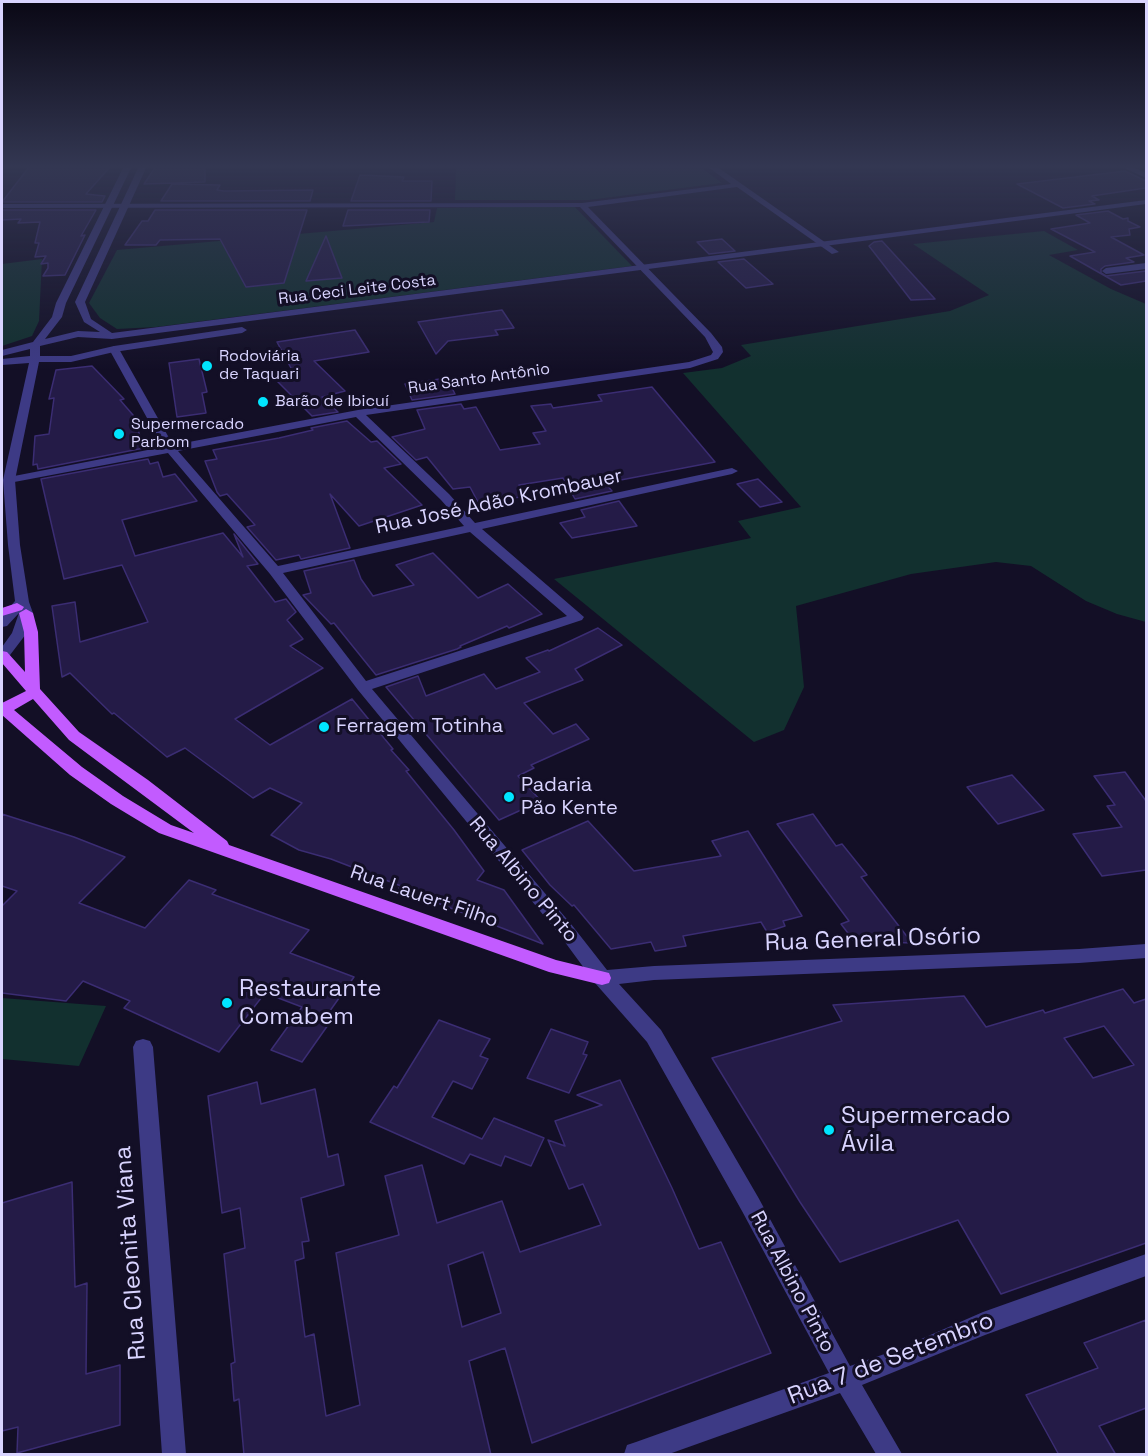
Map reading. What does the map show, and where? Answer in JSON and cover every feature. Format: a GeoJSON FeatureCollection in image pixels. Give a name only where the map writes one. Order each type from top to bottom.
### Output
{"type":"FeatureCollection","features":[{"type":"Feature","properties":{"kind":"main road"},"geometry":{"type":"LineString","coordinates":[[2,612],[22,608],[31,632],[33,693],[2,709]]}},
{"type":"Feature","properties":{"kind":"main road","name":"Rua Lauert Filho"},"geometry":{"type":"LineString","coordinates":[[2,656],[33,693],[75,736],[233,854]]}},
{"type":"Feature","properties":{"kind":"main road","name":"Rua Lauert Filho"},"geometry":{"type":"LineString","coordinates":[[2,709],[76,771],[117,800],[165,829],[555,967],[602,978]]}},
{"type":"Feature","properties":{"kind":"street"},"geometry":{"type":"LineString","coordinates":[[2,656],[19,634],[22,608],[9,480],[35,359],[35,346],[57,317],[61,303],[94,234]]}},
{"type":"Feature","properties":{"kind":"street"},"geometry":{"type":"LineString","coordinates":[[112,234],[80,302],[87,320],[112,336]]}},
{"type":"Feature","properties":{"kind":"street"},"geometry":{"type":"LineString","coordinates":[[610,234],[647,272]]}},
{"type":"Feature","properties":{"kind":"street"},"geometry":{"type":"LineString","coordinates":[[809,234],[835,252]]}},
{"type":"Feature","properties":{"kind":"street","name":"Rua Ceci Leite Costa"},"geometry":{"type":"LineString","coordinates":[[647,272],[901,234]]}},
{"type":"Feature","properties":{"kind":"street","name":"Rua Ceci Leite Costa"},"geometry":{"type":"LineString","coordinates":[[2,353],[35,346],[67,335],[112,336],[647,272],[835,252],[970,234]]}},
{"type":"Feature","properties":{"kind":"street"},"geometry":{"type":"LineString","coordinates":[[1106,271],[1146,266]]}},
{"type":"Feature","properties":{"kind":"street","name":"Rua Santo Antônio"},"geometry":{"type":"LineString","coordinates":[[9,480],[358,412],[706,361],[715,357],[718,352],[717,347],[647,272]]}},
{"type":"Feature","properties":{"kind":"street","name":"Rua Ceci Leite Costa"},"geometry":{"type":"LineString","coordinates":[[2,363],[35,359],[71,359],[114,349],[455,296]]}},
{"type":"Feature","properties":{"kind":"street","name":"Rua Albino Pinto"},"geometry":{"type":"LineString","coordinates":[[112,336],[114,349],[169,447],[275,571],[363,687],[565,928],[602,978],[654,1036],[750,1204],[844,1378],[890,1455]]}},
{"type":"Feature","properties":{"kind":"street"},"geometry":{"type":"LineString","coordinates":[[358,412],[445,496],[472,527],[577,617],[363,687]]}},
{"type":"Feature","properties":{"kind":"street","name":"Rua José Adão Krombauer"},"geometry":{"type":"LineString","coordinates":[[275,571],[732,471]]}},
{"type":"Feature","properties":{"kind":"street"},"geometry":{"type":"LineString","coordinates":[[2,623],[22,608]]}},
{"type":"Feature","properties":{"kind":"street","name":"Rua General Osório"},"geometry":{"type":"LineString","coordinates":[[602,978],[701,970],[1079,956],[1146,951]]}},
{"type":"Feature","properties":{"kind":"street","name":"Rua Cleonita Viana"},"geometry":{"type":"LineString","coordinates":[[143,1047],[174,1455]]}},
{"type":"Feature","properties":{"kind":"street","name":"Rua 7 de Setembro"},"geometry":{"type":"LineString","coordinates":[[636,1455],[844,1378],[897,1361],[983,1324],[1146,1265]]}},
{"type":"Feature","properties":{"kind":"green space"},"geometry":{"type":"Polygon","coordinates":[[[299,234],[601,234],[632,266],[156,327],[117,329],[100,318],[89,303],[117,250],[299,234]]]}},
{"type":"Feature","properties":{"kind":"green space"},"geometry":{"type":"Polygon","coordinates":[[[1014,234],[1049,234],[1078,250],[1049,255],[1111,289],[1146,304],[1146,622],[1117,614],[1086,601],[1031,566],[996,562],[911,574],[796,606],[804,687],[784,730],[754,742],[554,579],[751,538],[738,521],[801,507],[683,373],[722,368],[751,356],[741,345],[950,311],[989,295],[913,244],[1014,234]]]}},
{"type":"Feature","properties":{"kind":"green space"},"geometry":{"type":"Polygon","coordinates":[[[42,259],[39,321],[32,336],[2,346],[2,264],[42,259]]]}},
{"type":"Feature","properties":{"kind":"green space"},"geometry":{"type":"Polygon","coordinates":[[[2,998],[106,1006],[79,1066],[2,1059],[2,998]]]}},
{"type":"Feature","properties":{"kind":"building"},"geometry":{"type":"Polygon","coordinates":[[[37,234],[85,235],[65,275],[43,276],[48,263],[41,264],[46,256],[35,257],[39,243],[35,243],[37,234]]]}},
{"type":"Feature","properties":{"kind":"building"},"geometry":{"type":"Polygon","coordinates":[[[133,234],[299,234],[284,283],[246,287],[220,239],[160,240],[156,245],[125,245],[133,234]]]}},
{"type":"Feature","properties":{"kind":"building"},"geometry":{"type":"Polygon","coordinates":[[[1060,234],[1130,234],[1111,237],[1144,255],[1126,258],[1134,262],[1105,266],[1101,269],[1101,273],[1106,276],[1146,271],[1146,281],[1121,285],[1070,256],[1095,252],[1060,234]]]}},
{"type":"Feature","properties":{"kind":"building"},"geometry":{"type":"Polygon","coordinates":[[[326,236],[342,278],[306,281],[326,236]]]}},
{"type":"Feature","properties":{"kind":"building"},"geometry":{"type":"Polygon","coordinates":[[[722,239],[735,251],[709,254],[697,242],[722,239]]]}},
{"type":"Feature","properties":{"kind":"building"},"geometry":{"type":"Polygon","coordinates":[[[882,241],[935,299],[911,300],[869,246],[874,242],[882,241]]]}},
{"type":"Feature","properties":{"kind":"building"},"geometry":{"type":"Polygon","coordinates":[[[744,259],[773,284],[746,288],[718,262],[744,259]]]}},
{"type":"Feature","properties":{"kind":"building"},"geometry":{"type":"Polygon","coordinates":[[[502,310],[514,328],[495,330],[498,335],[448,341],[436,354],[418,322],[502,310]]]}},
{"type":"Feature","properties":{"kind":"building"},"geometry":{"type":"Polygon","coordinates":[[[355,330],[369,352],[314,361],[345,391],[322,397],[338,412],[312,416],[271,375],[292,370],[277,342],[355,330]]]}},
{"type":"Feature","properties":{"kind":"building"},"geometry":{"type":"Polygon","coordinates":[[[199,359],[207,392],[202,393],[206,413],[177,417],[169,363],[199,359]]]}},
{"type":"Feature","properties":{"kind":"building"},"geometry":{"type":"Polygon","coordinates":[[[92,366],[124,399],[120,400],[133,415],[144,448],[38,469],[37,464],[33,465],[35,436],[49,434],[54,398],[49,399],[56,370],[92,366]]]}},
{"type":"Feature","properties":{"kind":"building"},"geometry":{"type":"Polygon","coordinates":[[[447,378],[455,394],[412,400],[405,384],[447,378]]]}},
{"type":"Feature","properties":{"kind":"building"},"geometry":{"type":"Polygon","coordinates":[[[652,387],[715,462],[605,483],[612,491],[575,499],[563,478],[519,485],[526,496],[479,504],[470,487],[453,489],[427,457],[416,460],[392,437],[425,429],[417,410],[461,404],[464,409],[476,407],[500,450],[540,444],[533,433],[546,431],[531,406],[551,404],[553,408],[602,401],[598,395],[652,387]]]}},
{"type":"Feature","properties":{"kind":"building"},"geometry":{"type":"Polygon","coordinates":[[[347,421],[371,442],[377,441],[401,464],[384,468],[422,505],[359,526],[330,494],[350,548],[301,559],[299,555],[276,560],[247,527],[255,525],[227,494],[220,496],[217,492],[205,461],[217,459],[213,450],[279,438],[313,430],[311,428],[347,421]]]}},
{"type":"Feature","properties":{"kind":"building"},"geometry":{"type":"Polygon","coordinates":[[[148,459],[150,464],[158,462],[163,477],[175,474],[197,501],[122,520],[135,556],[223,533],[243,557],[234,534],[258,564],[247,566],[275,602],[286,599],[296,612],[287,620],[303,639],[290,646],[323,668],[235,719],[270,745],[352,699],[393,749],[391,750],[409,770],[406,771],[484,871],[477,880],[504,890],[543,944],[331,859],[299,850],[271,835],[302,803],[270,788],[253,798],[185,748],[167,757],[114,713],[112,714],[70,673],[62,677],[52,606],[75,602],[80,642],[148,622],[122,565],[64,579],[41,479],[148,459]]]}},
{"type":"Feature","properties":{"kind":"building"},"geometry":{"type":"Polygon","coordinates":[[[758,479],[782,502],[760,507],[737,484],[758,479]]]}},
{"type":"Feature","properties":{"kind":"building"},"geometry":{"type":"Polygon","coordinates":[[[619,501],[637,526],[572,538],[560,523],[585,517],[581,510],[619,501]]]}},
{"type":"Feature","properties":{"kind":"building"},"geometry":{"type":"Polygon","coordinates":[[[433,553],[478,598],[508,584],[542,614],[509,628],[507,626],[457,649],[376,675],[334,623],[331,624],[303,595],[311,593],[304,571],[354,560],[361,579],[373,596],[414,585],[396,565],[433,553]]]}},
{"type":"Feature","properties":{"kind":"building"},"geometry":{"type":"Polygon","coordinates":[[[598,628],[622,645],[575,669],[583,680],[524,703],[553,734],[576,724],[589,739],[531,765],[534,768],[518,776],[541,801],[499,820],[386,687],[418,676],[426,696],[484,674],[496,689],[540,672],[526,658],[549,651],[598,628]]]}},
{"type":"Feature","properties":{"kind":"building"},"geometry":{"type":"Polygon","coordinates":[[[1125,772],[1146,801],[1146,870],[1102,876],[1073,834],[1122,827],[1107,806],[1115,805],[1094,776],[1125,772]]]}},
{"type":"Feature","properties":{"kind":"building"},"geometry":{"type":"Polygon","coordinates":[[[1012,775],[1044,810],[998,824],[967,787],[1012,775]]]}},
{"type":"Feature","properties":{"kind":"building"},"geometry":{"type":"Polygon","coordinates":[[[2,814],[74,837],[125,857],[79,903],[145,928],[189,880],[216,890],[212,894],[309,930],[290,953],[354,977],[322,1022],[328,1025],[302,1062],[271,1050],[302,1007],[265,993],[219,1052],[124,1008],[130,1001],[83,981],[66,1001],[2,993],[2,906],[17,891],[2,886],[2,814]]]}},
{"type":"Feature","properties":{"kind":"building"},"geometry":{"type":"Polygon","coordinates":[[[813,814],[836,846],[842,844],[867,875],[861,877],[912,943],[854,941],[841,924],[849,921],[777,824],[813,814]]]}},
{"type":"Feature","properties":{"kind":"building"},"geometry":{"type":"Polygon","coordinates":[[[588,821],[634,871],[721,856],[712,841],[748,831],[802,916],[783,921],[785,926],[767,932],[761,922],[683,936],[686,946],[655,951],[651,942],[611,949],[574,905],[572,906],[550,885],[522,850],[588,821]]]}},
{"type":"Feature","properties":{"kind":"building"},"geometry":{"type":"Polygon","coordinates":[[[1123,989],[1134,1003],[1146,999],[1146,1243],[1001,1294],[958,1220],[840,1262],[800,1202],[712,1058],[842,1021],[833,1005],[964,996],[986,1027],[1043,1010],[1045,1013],[1123,989]],[[1104,1026],[1064,1038],[1093,1078],[1134,1065],[1104,1026]]]}},
{"type":"Feature","properties":{"kind":"building"},"geometry":{"type":"Polygon","coordinates":[[[439,1020],[490,1039],[480,1056],[488,1059],[472,1089],[453,1081],[432,1117],[482,1139],[494,1118],[544,1138],[531,1166],[505,1156],[501,1166],[470,1154],[464,1164],[370,1122],[394,1086],[397,1088],[439,1020]]]}},
{"type":"Feature","properties":{"kind":"building"},"geometry":{"type":"Polygon","coordinates":[[[551,1029],[588,1042],[583,1054],[587,1055],[569,1093],[527,1078],[551,1029]]]}},
{"type":"Feature","properties":{"kind":"building"},"geometry":{"type":"Polygon","coordinates":[[[620,1080],[699,1249],[721,1242],[771,1353],[532,1443],[505,1348],[469,1361],[491,1455],[244,1455],[239,1399],[234,1401],[231,1364],[235,1362],[224,1254],[245,1248],[240,1208],[222,1213],[208,1096],[257,1082],[261,1104],[315,1089],[328,1157],[338,1154],[344,1185],[301,1198],[309,1241],[302,1242],[304,1258],[295,1261],[305,1337],[314,1334],[326,1416],[360,1405],[336,1253],[399,1235],[385,1176],[422,1165],[437,1223],[502,1201],[520,1252],[601,1225],[583,1184],[569,1189],[548,1140],[565,1146],[555,1121],[602,1105],[577,1095],[620,1080]],[[483,1252],[448,1265],[462,1327],[501,1313],[483,1252]]]}},
{"type":"Feature","properties":{"kind":"building"},"geometry":{"type":"Polygon","coordinates":[[[72,1182],[75,1287],[87,1283],[86,1374],[120,1365],[120,1425],[17,1453],[18,1427],[2,1431],[2,1203],[72,1182]]]}},
{"type":"Feature","properties":{"kind":"building"},"geometry":{"type":"Polygon","coordinates":[[[1146,1320],[1146,1408],[1099,1426],[1116,1455],[1059,1455],[1026,1395],[1098,1368],[1084,1343],[1146,1320]]]}},
{"type":"Feature","properties":{"kind":"place","name":"Rodoviária de Taquari"},"geometry":{"type":"Point","coordinates":[207,366]}},
{"type":"Feature","properties":{"kind":"place","name":"Barão de Ibicuí"},"geometry":{"type":"Point","coordinates":[263,402]}},
{"type":"Feature","properties":{"kind":"place","name":"Supermercado Parbom"},"geometry":{"type":"Point","coordinates":[119,434]}},
{"type":"Feature","properties":{"kind":"place","name":"Ferragem Totinha"},"geometry":{"type":"Point","coordinates":[324,727]}},
{"type":"Feature","properties":{"kind":"place","name":"Padaria Pão Kente"},"geometry":{"type":"Point","coordinates":[509,797]}},
{"type":"Feature","properties":{"kind":"place","name":"Restaurante Comabem"},"geometry":{"type":"Point","coordinates":[227,1003]}},
{"type":"Feature","properties":{"kind":"place","name":"Supermercado Ávila"},"geometry":{"type":"Point","coordinates":[829,1130]}}]}
